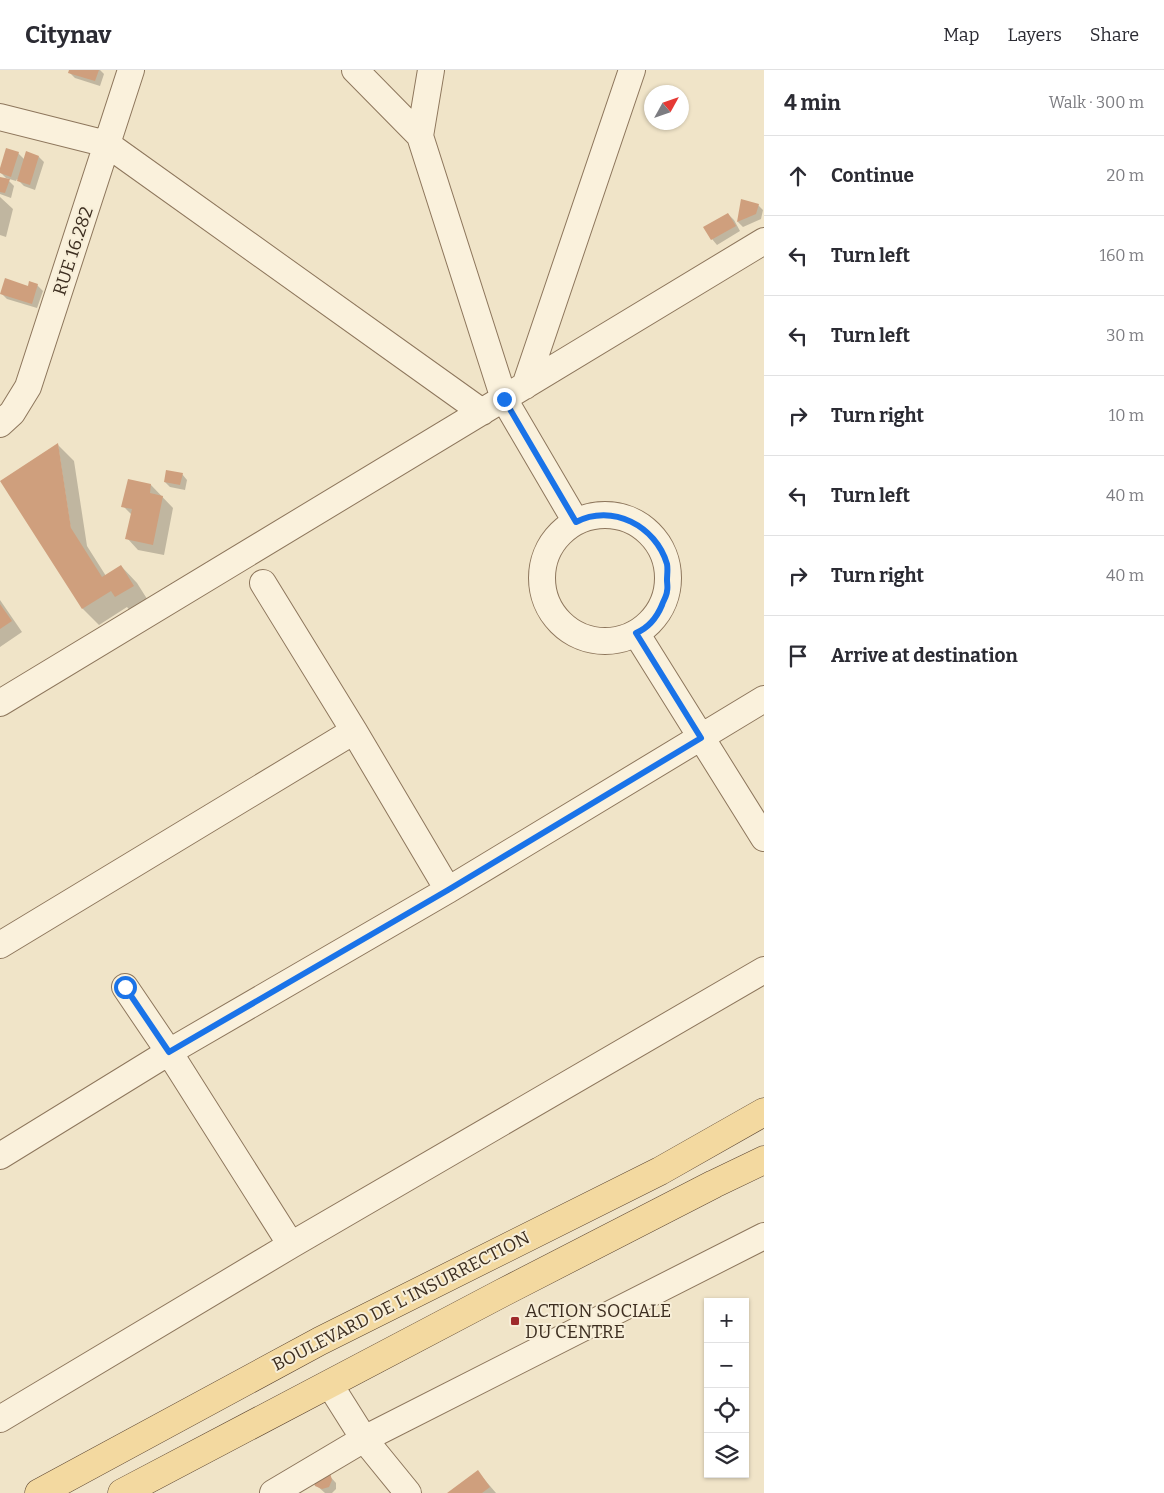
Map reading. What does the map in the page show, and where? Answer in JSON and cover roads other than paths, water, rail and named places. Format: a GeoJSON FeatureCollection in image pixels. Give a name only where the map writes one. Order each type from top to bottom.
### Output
{"type":"FeatureCollection","features":[{"type":"Feature","properties":{"kind":"main road","name":"BOULEVARD DE L'INSURRECTION"},"geometry":{"type":"LineString","coordinates":[[39,1493],[320,1341],[660,1170],[764,1112]]}},
{"type":"Feature","properties":{"kind":"main road"},"geometry":{"type":"LineString","coordinates":[[122,1493],[502,1293],[764,1160]]}},
{"type":"Feature","properties":{"kind":"street","name":"RUE 16.282"},"geometry":{"type":"LineString","coordinates":[[0,424],[12,413],[28,387],[131,70]]}},
{"type":"Feature","properties":{"kind":"street"},"geometry":{"type":"LineString","coordinates":[[355,70],[420,136],[504,399],[576,522]]}},
{"type":"Feature","properties":{"kind":"street"},"geometry":{"type":"LineString","coordinates":[[420,136],[431,70]]}},
{"type":"Feature","properties":{"kind":"street"},"geometry":{"type":"LineString","coordinates":[[504,399],[632,70]]}},
{"type":"Feature","properties":{"kind":"street"},"geometry":{"type":"LineString","coordinates":[[0,117],[107,144],[504,399]]}},
{"type":"Feature","properties":{"kind":"street"},"geometry":{"type":"LineString","coordinates":[[0,703],[764,242]]}},
{"type":"Feature","properties":{"kind":"street"},"geometry":{"type":"LineString","coordinates":[[600,514],[626,518],[648,532],[659,545],[667,566],[668,591],[658,614],[642,630],[618,641],[598,642],[575,635],[554,618],[543,596],[541,573],[550,545],[565,528],[576,522],[582,518],[600,514]]}},
{"type":"Feature","properties":{"kind":"street"},"geometry":{"type":"LineString","coordinates":[[263,582],[448,890]]}},
{"type":"Feature","properties":{"kind":"street"},"geometry":{"type":"LineString","coordinates":[[636,633],[764,838]]}},
{"type":"Feature","properties":{"kind":"street"},"geometry":{"type":"LineString","coordinates":[[0,1156],[169,1052],[448,890],[764,699]]}},
{"type":"Feature","properties":{"kind":"street"},"geometry":{"type":"LineString","coordinates":[[0,945],[354,731]]}},
{"type":"Feature","properties":{"kind":"street"},"geometry":{"type":"LineString","coordinates":[[0,1419],[291,1245],[764,970]]}},
{"type":"Feature","properties":{"kind":"street"},"geometry":{"type":"LineString","coordinates":[[125,987],[169,1052],[291,1245]]}},
{"type":"Feature","properties":{"kind":"street"},"geometry":{"type":"LineString","coordinates":[[273,1493],[364,1439],[764,1236]]}},
{"type":"Feature","properties":{"kind":"street"},"geometry":{"type":"LineString","coordinates":[[330,1385],[364,1439],[408,1493]]}},
{"type":"Feature","properties":{"kind":"place","name":"ACTION SOCIALE DU CENTRE"},"geometry":{"type":"Point","coordinates":[515,1321]}}]}
